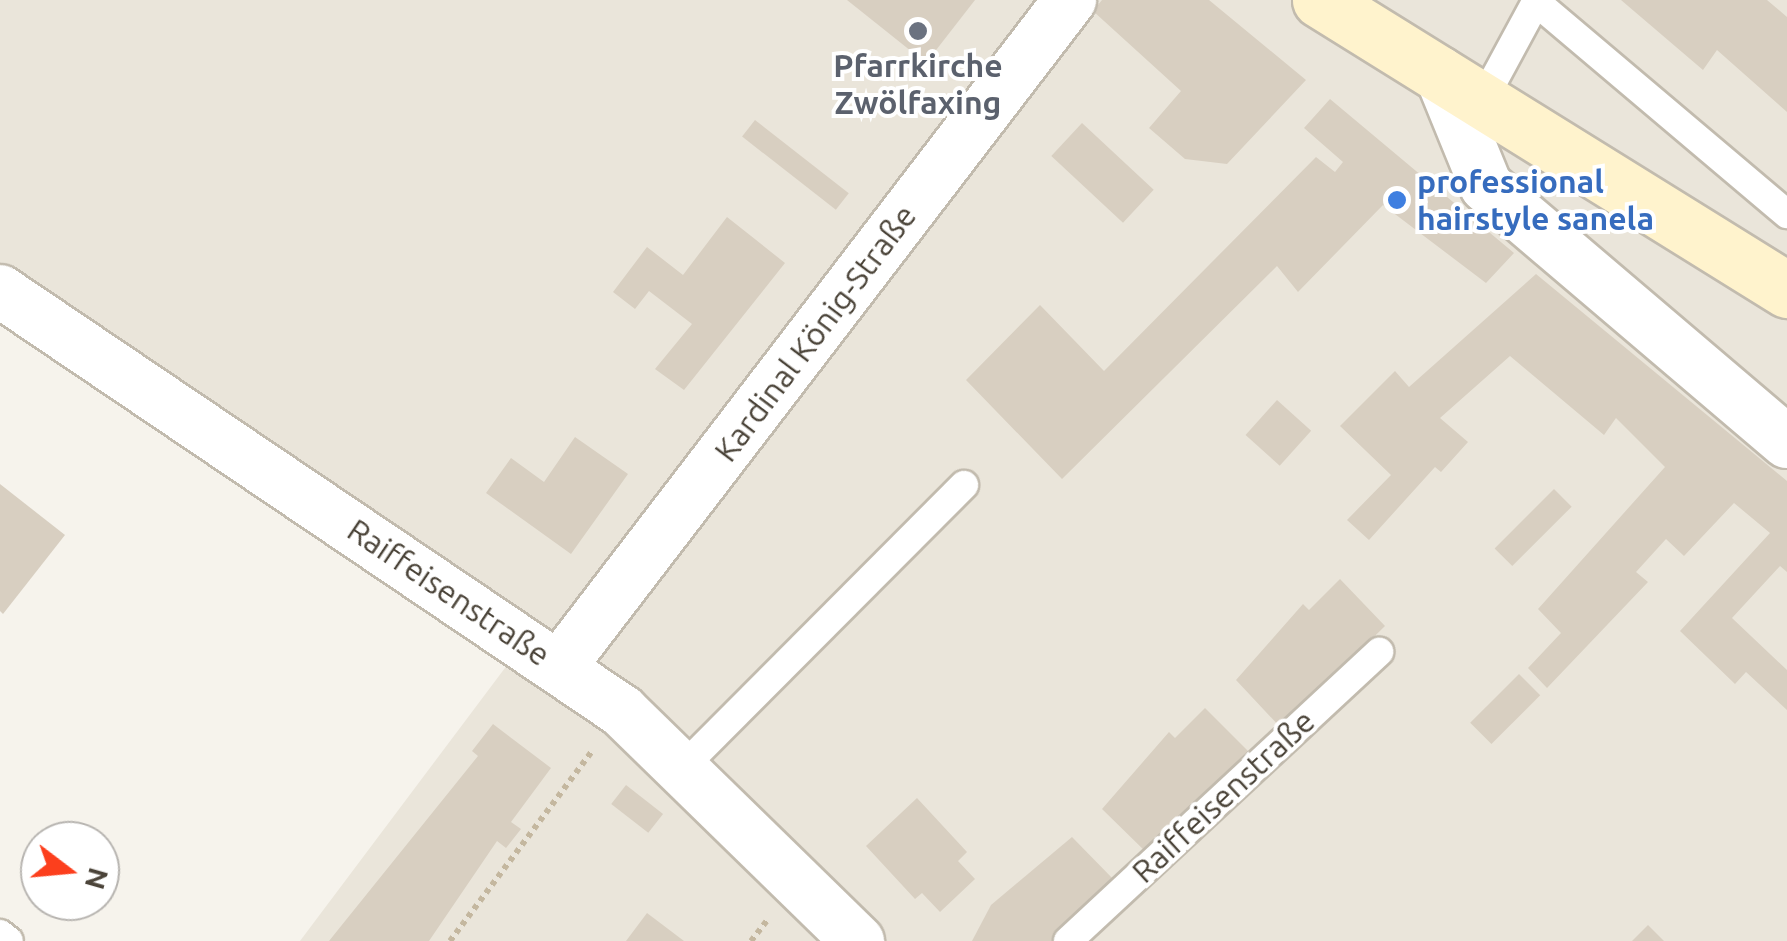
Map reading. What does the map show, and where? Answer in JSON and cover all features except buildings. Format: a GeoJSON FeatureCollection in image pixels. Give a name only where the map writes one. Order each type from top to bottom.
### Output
{"type":"FeatureCollection","features":[{"type":"Feature","properties":{"kind":"main road"},"geometry":{"type":"LineString","coordinates":[[1320,0],[1787,290]]}},
{"type":"Feature","properties":{"kind":"street","name":"Kardinal König-Straße"},"geometry":{"type":"LineString","coordinates":[[560,666],[1070,0]]}},
{"type":"Feature","properties":{"kind":"street"},"geometry":{"type":"LineString","coordinates":[[1462,86],[1486,186],[1787,442]]}},
{"type":"Feature","properties":{"kind":"street","name":"Raiffeisenstraße"},"geometry":{"type":"LineString","coordinates":[[0,291],[560,666],[622,712],[686,764],[858,941]]}},
{"type":"Feature","properties":{"kind":"lane"},"geometry":{"type":"LineString","coordinates":[[1462,86],[1536,2],[1787,214]]}},
{"type":"Feature","properties":{"kind":"lane"},"geometry":{"type":"LineString","coordinates":[[686,764],[964,485]]}},
{"type":"Feature","properties":{"kind":"lane","name":"Raiffeisenstraße"},"geometry":{"type":"LineString","coordinates":[[1068,941],[1379,652]]}},
{"type":"Feature","properties":{"kind":"lane"},"geometry":{"type":"LineString","coordinates":[[0,934],[9,941]]}},
{"type":"Feature","properties":{"kind":"path"},"geometry":{"type":"LineString","coordinates":[[450,941],[622,712]]}},
{"type":"Feature","properties":{"kind":"shaded area"},"geometry":{"type":"Polygon","coordinates":[[[0,0],[1787,0],[1787,941],[300,941],[517,652],[0,307],[0,0]]]}},
{"type":"Feature","properties":{"kind":"place","name":"Pfarrkirche Zwölfaxing"},"geometry":{"type":"Point","coordinates":[918,31]}},
{"type":"Feature","properties":{"kind":"place","name":"professional hairstyle sanela"},"geometry":{"type":"Point","coordinates":[1397,200]}}]}
